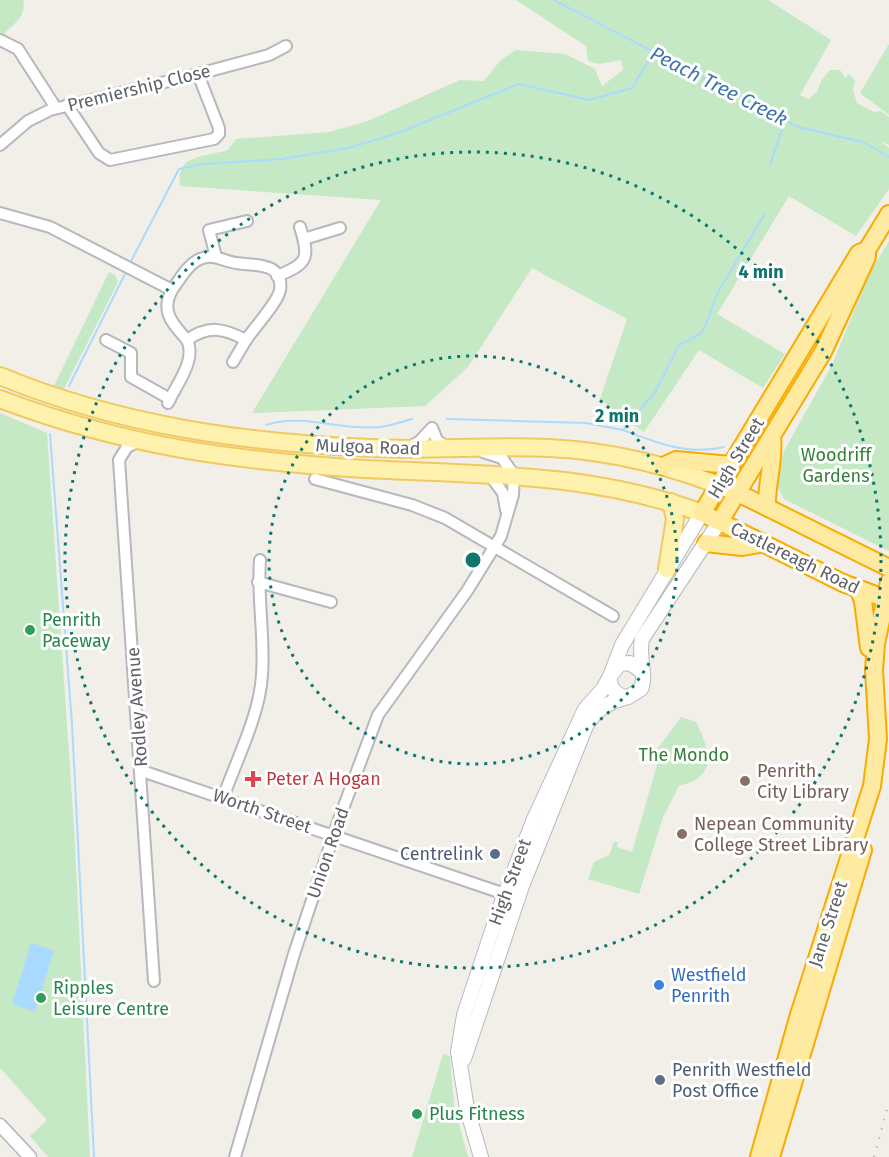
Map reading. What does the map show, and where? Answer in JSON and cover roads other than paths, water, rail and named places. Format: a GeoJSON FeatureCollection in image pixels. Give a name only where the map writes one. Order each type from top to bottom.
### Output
{"type":"FeatureCollection","features":[{"type":"Feature","properties":{"kind":"highway","name":"High Street"},"geometry":{"type":"LineString","coordinates":[[720,521],[835,329],[867,257],[867,250],[889,214]]}},
{"type":"Feature","properties":{"kind":"highway","name":"High Street"},"geometry":{"type":"LineString","coordinates":[[702,513],[859,253],[867,250]]}},
{"type":"Feature","properties":{"kind":"highway","name":"High Street"},"geometry":{"type":"LineString","coordinates":[[766,507],[767,480],[774,451],[772,436]]}},
{"type":"Feature","properties":{"kind":"highway"},"geometry":{"type":"LineString","coordinates":[[663,466],[676,460],[731,465]]}},
{"type":"Feature","properties":{"kind":"highway","name":"Castlereagh Road"},"geometry":{"type":"LineString","coordinates":[[738,494],[888,572]]}},
{"type":"Feature","properties":{"kind":"highway","name":"Castlereagh Road"},"geometry":{"type":"LineString","coordinates":[[702,513],[859,590],[887,599]]}},
{"type":"Feature","properties":{"kind":"highway"},"geometry":{"type":"LineString","coordinates":[[706,543],[742,547],[765,543]]}},
{"type":"Feature","properties":{"kind":"highway","name":"Jane Street"},"geometry":{"type":"LineString","coordinates":[[759,1157],[832,909],[868,804],[878,739],[874,670],[878,630],[887,599],[888,572]]}},
{"type":"Feature","properties":{"kind":"highway"},"geometry":{"type":"LineString","coordinates":[[859,590],[863,601],[867,640],[874,670]]}},
{"type":"Feature","properties":{"kind":"highway","name":"Jane Street"},"geometry":{"type":"LineString","coordinates":[[771,1157],[874,814],[886,740],[889,632]]}},
{"type":"Feature","properties":{"kind":"main road","name":"Mulgoa Road"},"geometry":{"type":"LineString","coordinates":[[0,375],[88,407],[179,428],[279,442],[404,449],[477,450],[530,447],[568,449],[663,466],[738,494]]}},
{"type":"Feature","properties":{"kind":"main road","name":"Mulgoa Road"},"geometry":{"type":"LineString","coordinates":[[0,399],[45,416],[137,442],[189,452],[272,462],[514,475],[609,486],[671,502],[702,513]]}},
{"type":"Feature","properties":{"kind":"main road"},"geometry":{"type":"LineString","coordinates":[[667,569],[675,519],[671,502]]}},
{"type":"Feature","properties":{"kind":"main road","name":"High Street"},"geometry":{"type":"LineString","coordinates":[[481,1157],[467,1109],[462,1068],[511,896],[557,766],[585,709],[603,689],[622,645],[702,513]]}},
{"type":"Feature","properties":{"kind":"main road","name":"High Street"},"geometry":{"type":"LineString","coordinates":[[642,672],[640,650],[642,639],[720,521]]}},
{"type":"Feature","properties":{"kind":"main road"},"geometry":{"type":"LineString","coordinates":[[630,663],[642,672],[644,681],[641,689],[628,697],[615,693],[610,685],[611,673],[620,664],[630,663]]}},
{"type":"Feature","properties":{"kind":"main road","name":"High Street"},"geometry":{"type":"LineString","coordinates":[[511,896],[586,726],[592,716],[606,704],[628,697]]}},
{"type":"Feature","properties":{"kind":"street"},"geometry":{"type":"LineString","coordinates":[[0,40],[18,49],[99,153],[110,160],[214,139],[219,134],[219,128],[198,74]]}},
{"type":"Feature","properties":{"kind":"street","name":"Premiership Close"},"geometry":{"type":"LineString","coordinates":[[0,145],[28,121],[61,107],[269,55],[286,46]]}},
{"type":"Feature","properties":{"kind":"street"},"geometry":{"type":"LineString","coordinates":[[0,213],[50,227],[172,290]]}},
{"type":"Feature","properties":{"kind":"street"},"geometry":{"type":"LineString","coordinates":[[216,257],[209,230],[247,221]]}},
{"type":"Feature","properties":{"kind":"street"},"geometry":{"type":"LineString","coordinates":[[277,276],[295,268],[304,260],[306,247],[300,226]]}},
{"type":"Feature","properties":{"kind":"street"},"geometry":{"type":"LineString","coordinates":[[304,239],[340,228]]}},
{"type":"Feature","properties":{"kind":"street"},"geometry":{"type":"LineString","coordinates":[[106,340],[131,353],[131,377],[169,401],[189,358],[190,348],[187,340],[168,318],[167,304],[172,290],[198,260],[216,257],[235,263],[264,264],[277,276],[280,293],[233,362]]}},
{"type":"Feature","properties":{"kind":"street"},"geometry":{"type":"LineString","coordinates":[[187,340],[201,331],[224,329],[246,340]]}},
{"type":"Feature","properties":{"kind":"street","name":"Rodley Avenue"},"geometry":{"type":"LineString","coordinates":[[137,442],[128,447],[119,459],[142,771],[154,981]]}},
{"type":"Feature","properties":{"kind":"street"},"geometry":{"type":"LineString","coordinates":[[477,450],[502,458],[514,475]]}},
{"type":"Feature","properties":{"kind":"street"},"geometry":{"type":"LineString","coordinates":[[488,473],[502,493],[506,511]]}},
{"type":"Feature","properties":{"kind":"street","name":"Union Road"},"geometry":{"type":"LineString","coordinates":[[235,1157],[275,1015],[334,836],[378,715],[496,547],[513,495],[514,475]]}},
{"type":"Feature","properties":{"kind":"street"},"geometry":{"type":"LineString","coordinates":[[315,478],[412,505],[445,518],[613,616]]}},
{"type":"Feature","properties":{"kind":"street"},"geometry":{"type":"LineString","coordinates":[[223,798],[253,714],[262,678],[258,582],[260,560]]}},
{"type":"Feature","properties":{"kind":"street"},"geometry":{"type":"LineString","coordinates":[[258,582],[331,602]]}},
{"type":"Feature","properties":{"kind":"street","name":"Worth Street"},"geometry":{"type":"LineString","coordinates":[[142,771],[511,896]]}},
{"type":"Feature","properties":{"kind":"street"},"geometry":{"type":"LineString","coordinates":[[0,1125],[30,1157]]}},
{"type":"Feature","properties":{"kind":"water"},"geometry":{"type":"Polygon","coordinates":[[[31,943],[54,950],[35,1012],[12,1004],[31,943]]]}},
{"type":"Feature","properties":{"kind":"waterway","name":"Peach Tree Creek"},"geometry":{"type":"LineString","coordinates":[[554,0],[798,127],[863,142],[889,157]]}},
{"type":"Feature","properties":{"kind":"waterway"},"geometry":{"type":"LineString","coordinates":[[129,265],[179,169],[203,164],[282,159],[348,148],[398,133],[519,84],[589,100],[632,88],[653,53]]}},
{"type":"Feature","properties":{"kind":"waterway"},"geometry":{"type":"LineString","coordinates":[[770,165],[785,120]]}},
{"type":"Feature","properties":{"kind":"waterway"},"geometry":{"type":"LineString","coordinates":[[447,419],[586,423],[623,430],[655,392],[679,345],[700,334],[705,327],[717,294],[764,215]]}},
{"type":"Feature","properties":{"kind":"waterway"},"geometry":{"type":"LineString","coordinates":[[69,386],[127,270]]}},
{"type":"Feature","properties":{"kind":"waterway"},"geometry":{"type":"LineString","coordinates":[[266,425],[308,421],[365,428],[392,425],[412,419]]}},
{"type":"Feature","properties":{"kind":"waterway"},"geometry":{"type":"LineString","coordinates":[[623,430],[685,449],[724,447]]}},
{"type":"Feature","properties":{"kind":"waterway"},"geometry":{"type":"LineString","coordinates":[[50,434],[72,724],[94,1157]]}},
{"type":"Feature","properties":{"kind":"railway"},"geometry":{"type":"LineString","coordinates":[[874,1157],[889,1102]]}},
{"type":"Feature","properties":{"kind":"place","name":"Penrith Paceway"},"geometry":{"type":"Point","coordinates":[30,630]}},
{"type":"Feature","properties":{"kind":"place","name":"Peter A Hogan"},"geometry":{"type":"Point","coordinates":[253,779]}},
{"type":"Feature","properties":{"kind":"place","name":"Penrith City Library"},"geometry":{"type":"Point","coordinates":[745,781]}},
{"type":"Feature","properties":{"kind":"place","name":"Nepean Community College Street Library"},"geometry":{"type":"Point","coordinates":[682,834]}},
{"type":"Feature","properties":{"kind":"place","name":"Centrelink"},"geometry":{"type":"Point","coordinates":[495,854]}},
{"type":"Feature","properties":{"kind":"place","name":"Westfield Penrith"},"geometry":{"type":"Point","coordinates":[659,985]}},
{"type":"Feature","properties":{"kind":"place","name":"Ripples Leisure Centre"},"geometry":{"type":"Point","coordinates":[41,998]}},
{"type":"Feature","properties":{"kind":"place","name":"Penrith Westfield Post Office"},"geometry":{"type":"Point","coordinates":[660,1080]}},
{"type":"Feature","properties":{"kind":"place","name":"Plus Fitness"},"geometry":{"type":"Point","coordinates":[417,1114]}},
{"type":"Feature","properties":{"kind":"park label","name":"Woodriff Gardens"},"geometry":{"type":"Point","coordinates":[836,465]}},
{"type":"Feature","properties":{"kind":"park label","name":"The Mondo"},"geometry":{"type":"Point","coordinates":[684,755]}}]}
